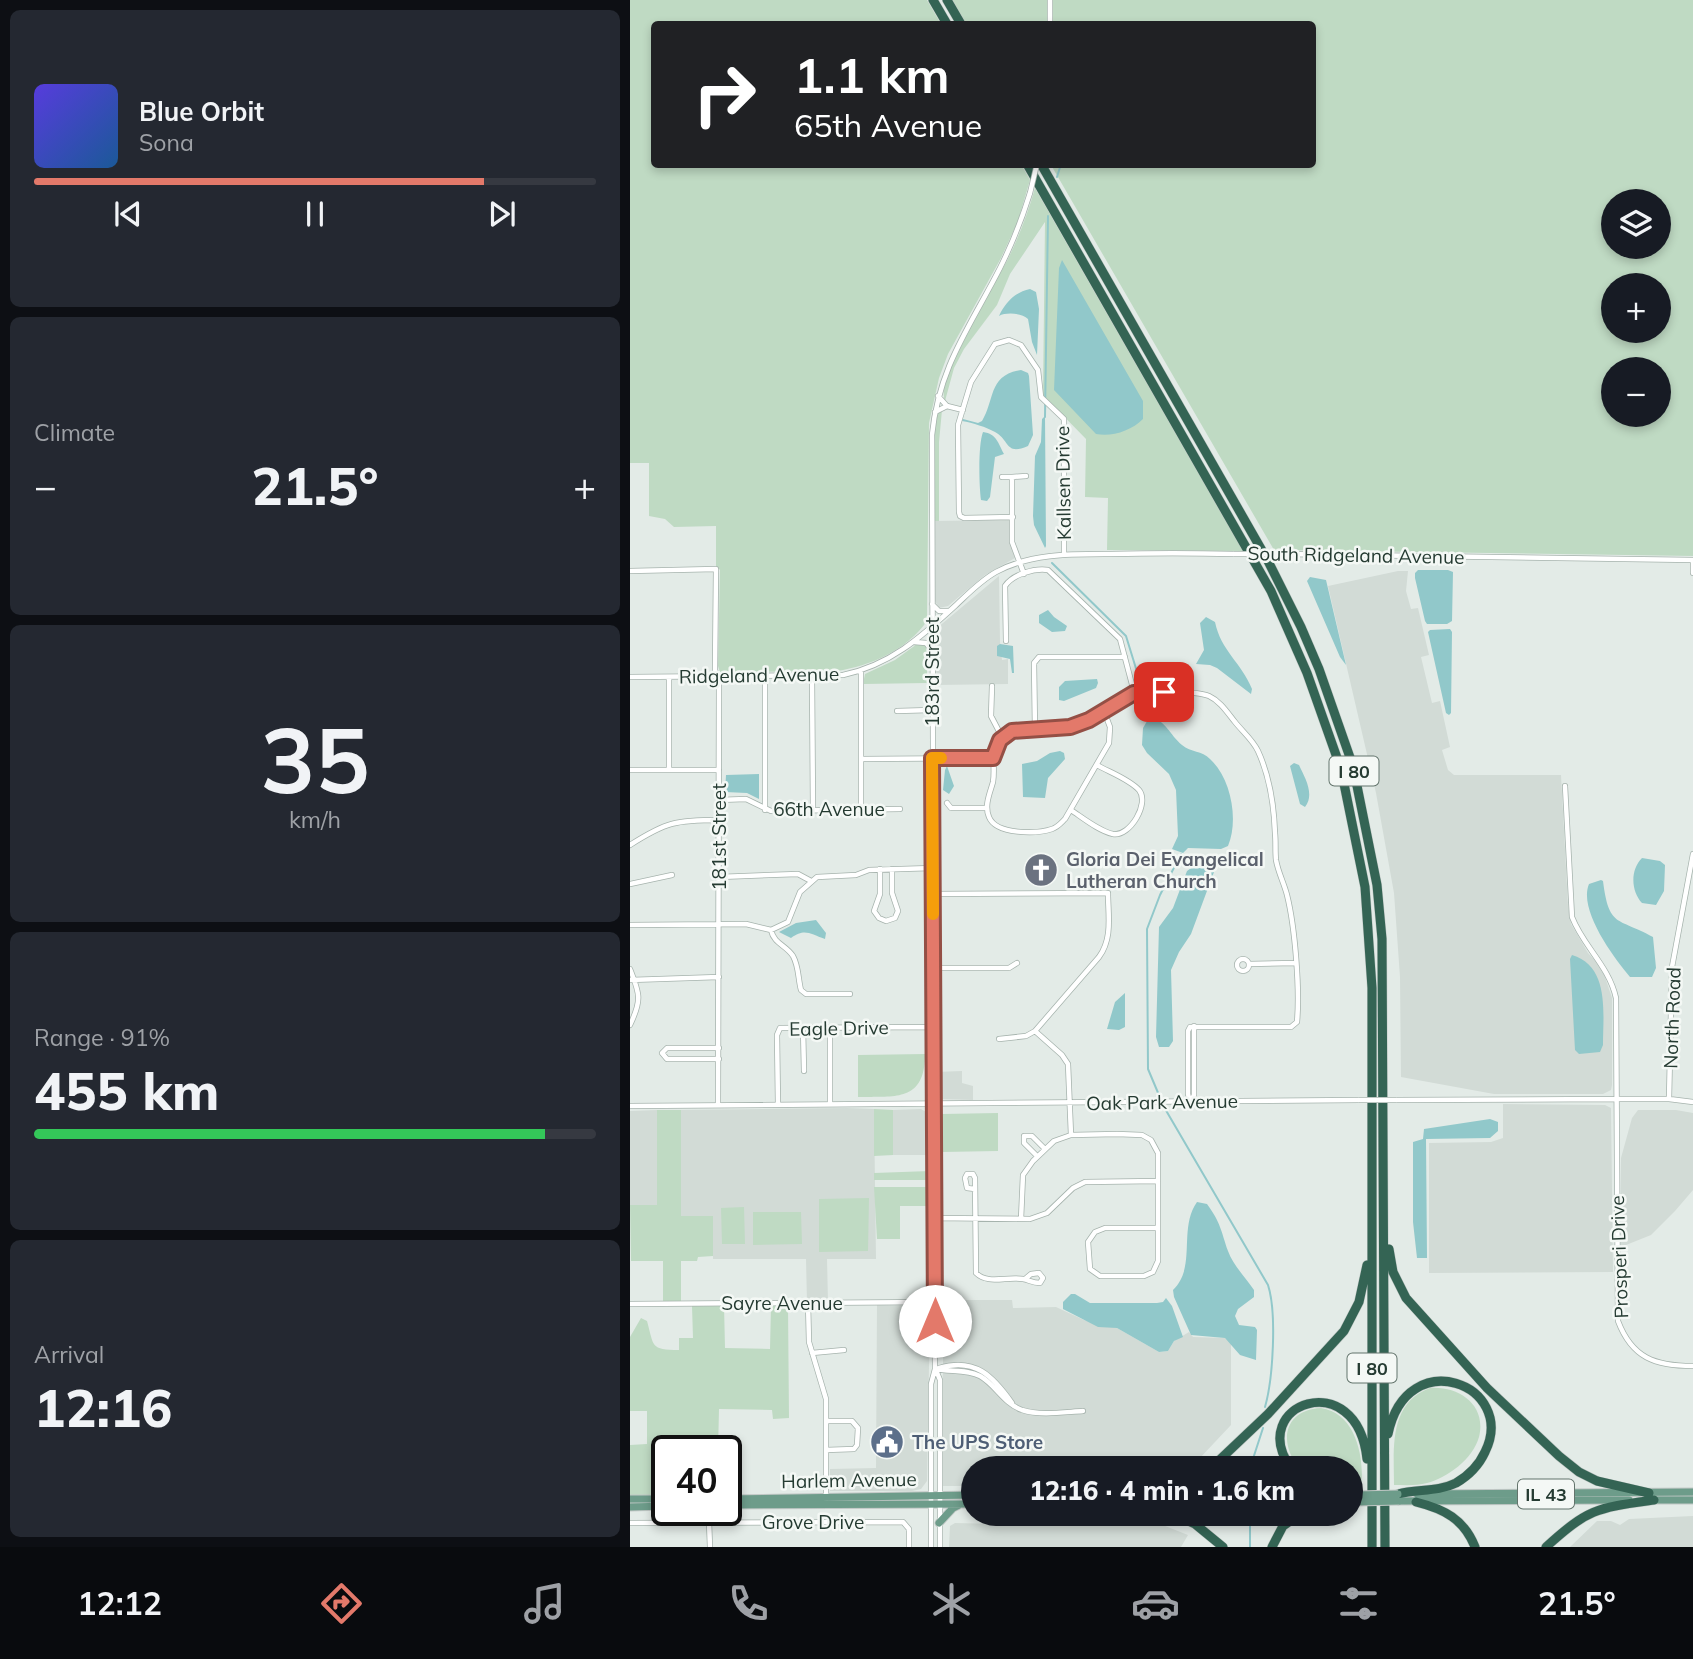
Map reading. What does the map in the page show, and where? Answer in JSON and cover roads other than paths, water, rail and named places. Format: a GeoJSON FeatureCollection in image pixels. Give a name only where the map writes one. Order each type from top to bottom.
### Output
{"type":"FeatureCollection","features":[{"type":"Feature","properties":{"kind":"highway"},"geometry":{"type":"LineString","coordinates":[[933,0],[945,21]]}},
{"type":"Feature","properties":{"kind":"highway"},"geometry":{"type":"LineString","coordinates":[[947,0],[959,21]]}},
{"type":"Feature","properties":{"kind":"highway","name":"I 80"},"geometry":{"type":"LineString","coordinates":[[1029,168],[1271,591],[1307,673],[1341,769],[1363,874],[1372,1012],[1370,1547]]}},
{"type":"Feature","properties":{"kind":"highway","name":"I 80"},"geometry":{"type":"LineString","coordinates":[[1041,168],[1268,561],[1301,627],[1353,766],[1377,885],[1382,939],[1386,1547]]}},
{"type":"Feature","properties":{"kind":"highway"},"geometry":{"type":"LineString","coordinates":[[1383,1108],[1387,1146],[1389,1255],[1396,1281],[1406,1298],[1487,1388],[1570,1466],[1597,1481],[1651,1497]]}},
{"type":"Feature","properties":{"kind":"highway"},"geometry":{"type":"LineString","coordinates":[[1224,1456],[1268,1414],[1343,1331],[1359,1302],[1371,1250]]}},
{"type":"Feature","properties":{"kind":"highway"},"geometry":{"type":"LineString","coordinates":[[1384,1453],[1390,1425],[1398,1406],[1408,1394],[1421,1385],[1438,1381],[1458,1383],[1473,1392],[1486,1408],[1491,1427],[1489,1443],[1482,1459],[1471,1471],[1457,1482],[1442,1488],[1399,1498]]}},
{"type":"Feature","properties":{"kind":"highway"},"geometry":{"type":"LineString","coordinates":[[1285,1456],[1280,1437],[1284,1423],[1291,1413],[1312,1402],[1327,1403],[1344,1411],[1358,1429],[1366,1451],[1371,1486]]}},
{"type":"Feature","properties":{"kind":"highway"},"geometry":{"type":"LineString","coordinates":[[1546,1547],[1574,1522],[1596,1510],[1651,1497]]}},
{"type":"Feature","properties":{"kind":"highway"},"geometry":{"type":"LineString","coordinates":[[1416,1502],[1440,1508],[1459,1521],[1475,1547]]}},
{"type":"Feature","properties":{"kind":"highway"},"geometry":{"type":"LineString","coordinates":[[1197,1526],[1223,1547]]}},
{"type":"Feature","properties":{"kind":"highway"},"geometry":{"type":"LineString","coordinates":[[1272,1547],[1283,1526]]}},
{"type":"Feature","properties":{"kind":"main road","name":"IL 43"},"geometry":{"type":"LineString","coordinates":[[1399,1498],[1416,1502],[1651,1497],[1693,1492]]}},
{"type":"Feature","properties":{"kind":"main road","name":"Harlem Avenue"},"geometry":{"type":"LineString","coordinates":[[742,1504],[961,1495]]}},
{"type":"Feature","properties":{"kind":"main road","name":"IL 43"},"geometry":{"type":"LineString","coordinates":[[1363,1498],[1651,1497],[1693,1500]]}},
{"type":"Feature","properties":{"kind":"main road"},"geometry":{"type":"LineString","coordinates":[[630,1499],[651,1499]]}},
{"type":"Feature","properties":{"kind":"main road","name":"Harlem Avenue"},"geometry":{"type":"LineString","coordinates":[[742,1499],[961,1504]]}},
{"type":"Feature","properties":{"kind":"main road"},"geometry":{"type":"LineString","coordinates":[[939,1523],[953,1508],[961,1505]]}},
{"type":"Feature","properties":{"kind":"main road"},"geometry":{"type":"LineString","coordinates":[[630,1507],[651,1506]]}},
{"type":"Feature","properties":{"kind":"street"},"geometry":{"type":"LineString","coordinates":[[1050,21],[1051,0]]}},
{"type":"Feature","properties":{"kind":"street","name":"183rd Street"},"geometry":{"type":"LineString","coordinates":[[931,1547],[935,1504],[931,1384],[935,1369],[931,453],[934,412],[953,354],[1012,243],[1038,168]]}},
{"type":"Feature","properties":{"kind":"street","name":"Kallsen Drive"},"geometry":{"type":"LineString","coordinates":[[962,410],[971,382],[995,344],[1004,340],[1018,342],[1038,370],[1039,393],[1065,423],[1064,555]]}},
{"type":"Feature","properties":{"kind":"street"},"geometry":{"type":"LineString","coordinates":[[938,396],[947,406],[962,410],[958,425],[960,516],[1013,517]]}},
{"type":"Feature","properties":{"kind":"street"},"geometry":{"type":"LineString","coordinates":[[934,412],[947,406]]}},
{"type":"Feature","properties":{"kind":"street"},"geometry":{"type":"LineString","coordinates":[[1002,477],[1026,476]]}},
{"type":"Feature","properties":{"kind":"street"},"geometry":{"type":"LineString","coordinates":[[1013,477],[1012,542],[1024,574]]}},
{"type":"Feature","properties":{"kind":"street","name":"South Ridgeland Avenue"},"geometry":{"type":"LineString","coordinates":[[1020,562],[1064,555],[1170,553],[1693,560]]}},
{"type":"Feature","properties":{"kind":"street"},"geometry":{"type":"LineString","coordinates":[[1693,560],[1693,573]]}},
{"type":"Feature","properties":{"kind":"street","name":"Ridgeland Avenue"},"geometry":{"type":"LineString","coordinates":[[630,677],[812,677],[861,671],[884,663],[932,627],[991,576],[1020,562]]}},
{"type":"Feature","properties":{"kind":"street","name":"181st Street"},"geometry":{"type":"LineString","coordinates":[[630,571],[716,569],[719,682],[718,1105]]}},
{"type":"Feature","properties":{"kind":"street"},"geometry":{"type":"LineString","coordinates":[[1006,640],[1005,586],[1009,580],[1024,574],[1040,569],[1048,570],[1120,639],[1134,693]]}},
{"type":"Feature","properties":{"kind":"street"},"geometry":{"type":"LineString","coordinates":[[932,603],[939,611],[949,611]]}},
{"type":"Feature","properties":{"kind":"street"},"geometry":{"type":"LineString","coordinates":[[913,642],[926,643],[932,653]]}},
{"type":"Feature","properties":{"kind":"street"},"geometry":{"type":"LineString","coordinates":[[1035,730],[1034,663],[1039,657],[1125,657]]}},
{"type":"Feature","properties":{"kind":"street"},"geometry":{"type":"LineString","coordinates":[[861,671],[861,810]]}},
{"type":"Feature","properties":{"kind":"street"},"geometry":{"type":"LineString","coordinates":[[669,677],[669,770]]}},
{"type":"Feature","properties":{"kind":"street"},"geometry":{"type":"LineString","coordinates":[[765,677],[765,810]]}},
{"type":"Feature","properties":{"kind":"street"},"geometry":{"type":"LineString","coordinates":[[812,677],[813,810]]}},
{"type":"Feature","properties":{"kind":"street"},"geometry":{"type":"LineString","coordinates":[[992,686],[991,716],[1002,737]]}},
{"type":"Feature","properties":{"kind":"street"},"geometry":{"type":"LineString","coordinates":[[1104,711],[1111,735],[1109,743],[1071,810],[1058,826],[1052,829],[1009,831],[992,823],[987,808],[988,794],[993,779],[993,758],[1002,737],[1014,730],[1070,727],[1089,720],[1104,711],[1134,693],[1195,692],[1209,696],[1224,708],[1257,748],[1265,773],[1274,815],[1276,859],[1287,896],[1295,963],[1296,1024],[1291,1027],[1194,1026],[1188,1031],[1190,1102]]}},
{"type":"Feature","properties":{"kind":"street"},"geometry":{"type":"LineString","coordinates":[[897,711],[932,710]]}},
{"type":"Feature","properties":{"kind":"street"},"geometry":{"type":"LineString","coordinates":[[861,759],[993,758]]}},
{"type":"Feature","properties":{"kind":"street"},"geometry":{"type":"LineString","coordinates":[[1071,810],[1117,834],[1128,829],[1140,809],[1142,799],[1137,788],[1097,765]]}},
{"type":"Feature","properties":{"kind":"street"},"geometry":{"type":"LineString","coordinates":[[630,770],[719,769]]}},
{"type":"Feature","properties":{"kind":"street","name":"Prosperi Drive"},"geometry":{"type":"LineString","coordinates":[[1565,786],[1572,917],[1578,932],[1607,972],[1616,998],[1618,1321],[1627,1340],[1642,1355],[1661,1364],[1693,1366]]}},
{"type":"Feature","properties":{"kind":"street","name":"66th Avenue"},"geometry":{"type":"LineString","coordinates":[[719,800],[746,799],[765,810],[900,810]]}},
{"type":"Feature","properties":{"kind":"street"},"geometry":{"type":"LineString","coordinates":[[947,803],[951,808],[987,808]]}},
{"type":"Feature","properties":{"kind":"street"},"geometry":{"type":"LineString","coordinates":[[630,845],[671,822],[719,820]]}},
{"type":"Feature","properties":{"kind":"street","name":"North Road"},"geometry":{"type":"LineString","coordinates":[[1669,1099],[1672,967],[1693,854]]}},
{"type":"Feature","properties":{"kind":"street"},"geometry":{"type":"LineString","coordinates":[[880,869],[880,894],[874,911],[879,918],[886,921],[895,918],[898,911],[892,892],[892,869]]}},
{"type":"Feature","properties":{"kind":"street"},"geometry":{"type":"LineString","coordinates":[[630,925],[746,924],[771,930],[788,922],[800,892],[811,881],[824,875],[856,875],[880,869],[933,869]]}},
{"type":"Feature","properties":{"kind":"street"},"geometry":{"type":"LineString","coordinates":[[719,877],[798,874],[811,881]]}},
{"type":"Feature","properties":{"kind":"street"},"geometry":{"type":"LineString","coordinates":[[630,884],[671,875]]}},
{"type":"Feature","properties":{"kind":"street"},"geometry":{"type":"LineString","coordinates":[[933,894],[1108,892],[1108,936],[1104,951],[1035,1031],[1026,1036],[999,1039]]}},
{"type":"Feature","properties":{"kind":"street"},"geometry":{"type":"LineString","coordinates":[[771,930],[775,941],[785,948],[795,962],[801,990],[806,994],[850,994]]}},
{"type":"Feature","properties":{"kind":"street"},"geometry":{"type":"LineString","coordinates":[[933,968],[1009,968],[1017,963]]}},
{"type":"Feature","properties":{"kind":"street"},"geometry":{"type":"LineString","coordinates":[[1249,964],[1295,963]]}},
{"type":"Feature","properties":{"kind":"street"},"geometry":{"type":"LineString","coordinates":[[630,969],[639,1000],[630,1025]]}},
{"type":"Feature","properties":{"kind":"street"},"geometry":{"type":"LineString","coordinates":[[632,979],[719,977]]}},
{"type":"Feature","properties":{"kind":"street"},"geometry":{"type":"LineString","coordinates":[[830,1027],[830,1104]]}},
{"type":"Feature","properties":{"kind":"street","name":"Eagle Drive"},"geometry":{"type":"LineString","coordinates":[[778,1105],[777,1032],[782,1028],[933,1027]]}},
{"type":"Feature","properties":{"kind":"street"},"geometry":{"type":"LineString","coordinates":[[803,1028],[804,1071]]}},
{"type":"Feature","properties":{"kind":"street"},"geometry":{"type":"LineString","coordinates":[[1035,1031],[1062,1055],[1068,1064],[1071,1135]]}},
{"type":"Feature","properties":{"kind":"street"},"geometry":{"type":"LineString","coordinates":[[719,1048],[667,1048],[662,1053],[667,1059],[719,1059]]}},
{"type":"Feature","properties":{"kind":"street","name":"Oak Park Avenue"},"geometry":{"type":"LineString","coordinates":[[630,1106],[1616,1099],[1693,1102]]}},
{"type":"Feature","properties":{"kind":"street"},"geometry":{"type":"LineString","coordinates":[[1037,1156],[1023,1142],[1025,1135],[1032,1136],[1045,1149]]}},
{"type":"Feature","properties":{"kind":"street"},"geometry":{"type":"LineString","coordinates":[[1021,1219],[1022,1179],[1037,1156],[1059,1138],[1071,1135],[1142,1135],[1151,1140],[1157,1150],[1158,1181],[1158,1228],[1157,1265],[1147,1276],[1094,1274],[1089,1266],[1088,1242],[1094,1234],[1102,1229],[1158,1228]]}},
{"type":"Feature","properties":{"kind":"street"},"geometry":{"type":"LineString","coordinates":[[934,1218],[1021,1219],[1043,1215],[1073,1188],[1085,1182],[1158,1181]]}},
{"type":"Feature","properties":{"kind":"street"},"geometry":{"type":"LineString","coordinates":[[975,1189],[975,1269],[978,1275],[987,1279],[1025,1279]]}},
{"type":"Feature","properties":{"kind":"street","name":"Sayre Avenue"},"geometry":{"type":"LineString","coordinates":[[630,1304],[935,1302]]}},
{"type":"Feature","properties":{"kind":"street"},"geometry":{"type":"LineString","coordinates":[[808,1303],[809,1342],[824,1387],[827,1421],[826,1500]]}},
{"type":"Feature","properties":{"kind":"street"},"geometry":{"type":"LineString","coordinates":[[812,1353],[844,1350]]}},
{"type":"Feature","properties":{"kind":"street"},"geometry":{"type":"LineString","coordinates":[[935,1369],[947,1366],[972,1366],[981,1369],[1012,1404],[1020,1409],[1031,1412],[1083,1411]]}},
{"type":"Feature","properties":{"kind":"street","name":"183rd Street"},"geometry":{"type":"LineString","coordinates":[[935,1369],[940,1380],[935,1495]]}},
{"type":"Feature","properties":{"kind":"street"},"geometry":{"type":"LineString","coordinates":[[827,1421],[852,1421],[858,1428],[854,1450],[827,1450]]}},
{"type":"Feature","properties":{"kind":"street","name":"183rd Street"},"geometry":{"type":"LineString","coordinates":[[935,1504],[940,1547]]}},
{"type":"Feature","properties":{"kind":"street","name":"Grove Drive"},"geometry":{"type":"LineString","coordinates":[[742,1522],[902,1522],[909,1529],[909,1547]]}},
{"type":"Feature","properties":{"kind":"street","name":"Grove Drive"},"geometry":{"type":"LineString","coordinates":[[630,1523],[651,1523]]}},
{"type":"Feature","properties":{"kind":"street"},"geometry":{"type":"LineString","coordinates":[[709,1526],[710,1547]]}},
{"type":"Feature","properties":{"kind":"water"},"geometry":{"type":"Polygon","coordinates":[[[1062,260],[1143,401],[1143,419],[1121,432],[1096,434],[1054,390],[1059,268],[1062,260]]]}},
{"type":"Feature","properties":{"kind":"water"},"geometry":{"type":"Polygon","coordinates":[[[1030,289],[1036,292],[1039,309],[1037,355],[1028,319],[1014,314],[999,316],[1011,299],[1030,289]]]}},
{"type":"Feature","properties":{"kind":"water"},"geometry":{"type":"Polygon","coordinates":[[[1021,370],[1029,376],[1033,435],[1028,446],[1015,449],[995,432],[962,421],[982,421],[998,383],[1010,373],[1021,370]]]}},
{"type":"Feature","properties":{"kind":"water"},"geometry":{"type":"Polygon","coordinates":[[[1045,416],[1045,548],[1034,525],[1033,516],[1035,456],[1041,442],[1042,419],[1045,416]]]}},
{"type":"Feature","properties":{"kind":"water"},"geometry":{"type":"Polygon","coordinates":[[[983,432],[994,437],[1004,454],[995,457],[990,497],[987,501],[981,500],[980,485],[983,432]]]}},
{"type":"Feature","properties":{"kind":"water"},"geometry":{"type":"Polygon","coordinates":[[[1418,570],[1453,572],[1452,621],[1447,624],[1427,624],[1425,621],[1415,578],[1418,570]]]}},
{"type":"Feature","properties":{"kind":"water"},"geometry":{"type":"Polygon","coordinates":[[[1310,577],[1326,580],[1346,665],[1307,581],[1310,577]]]}},
{"type":"Feature","properties":{"kind":"water"},"geometry":{"type":"Polygon","coordinates":[[[1048,610],[1067,626],[1065,631],[1052,632],[1039,623],[1039,615],[1048,610]]]}},
{"type":"Feature","properties":{"kind":"water"},"geometry":{"type":"Polygon","coordinates":[[[1206,617],[1215,622],[1222,641],[1252,689],[1251,694],[1217,668],[1196,664],[1204,650],[1200,623],[1206,617]]]}},
{"type":"Feature","properties":{"kind":"water"},"geometry":{"type":"Polygon","coordinates":[[[1450,629],[1449,715],[1446,713],[1428,632],[1450,629]]]}},
{"type":"Feature","properties":{"kind":"water"},"geometry":{"type":"Polygon","coordinates":[[[997,646],[1013,646],[1014,673],[1010,659],[997,656],[997,646]]]}},
{"type":"Feature","properties":{"kind":"water"},"geometry":{"type":"Polygon","coordinates":[[[1097,679],[1096,688],[1064,701],[1059,700],[1059,687],[1065,681],[1097,679]]]}},
{"type":"Feature","properties":{"kind":"water"},"geometry":{"type":"Polygon","coordinates":[[[1150,716],[1164,725],[1185,748],[1207,756],[1223,777],[1233,812],[1228,846],[1221,849],[1188,848],[1183,853],[1172,849],[1178,836],[1176,790],[1169,774],[1142,745],[1143,728],[1150,716]]]}},
{"type":"Feature","properties":{"kind":"water"},"geometry":{"type":"Polygon","coordinates":[[[1060,751],[1064,753],[1065,759],[1048,778],[1045,798],[1023,797],[1022,764],[1060,751]]]}},
{"type":"Feature","properties":{"kind":"water"},"geometry":{"type":"Polygon","coordinates":[[[1294,763],[1299,765],[1308,786],[1309,797],[1305,807],[1300,804],[1290,766],[1294,763]]]}},
{"type":"Feature","properties":{"kind":"water"},"geometry":{"type":"Polygon","coordinates":[[[947,766],[954,786],[949,794],[943,790],[947,766]]]}},
{"type":"Feature","properties":{"kind":"water"},"geometry":{"type":"Polygon","coordinates":[[[759,774],[759,799],[747,793],[725,792],[726,775],[759,774]]]}},
{"type":"Feature","properties":{"kind":"water"},"geometry":{"type":"Polygon","coordinates":[[[1642,858],[1660,861],[1665,865],[1664,891],[1656,905],[1642,903],[1634,887],[1635,868],[1642,858]]]}},
{"type":"Feature","properties":{"kind":"water"},"geometry":{"type":"Polygon","coordinates":[[[1201,861],[1214,867],[1214,872],[1191,934],[1171,970],[1173,1041],[1169,1047],[1159,1047],[1156,1037],[1159,927],[1173,908],[1187,871],[1201,861]]]}},
{"type":"Feature","properties":{"kind":"water"},"geometry":{"type":"Polygon","coordinates":[[[1601,880],[1612,914],[1623,923],[1653,937],[1656,968],[1652,977],[1630,977],[1599,933],[1587,895],[1589,884],[1601,880]]]}},
{"type":"Feature","properties":{"kind":"water"},"geometry":{"type":"Polygon","coordinates":[[[816,920],[826,933],[825,939],[804,933],[791,938],[779,932],[796,923],[816,920]]]}},
{"type":"Feature","properties":{"kind":"water"},"geometry":{"type":"Polygon","coordinates":[[[1572,955],[1593,969],[1599,980],[1603,1006],[1603,1045],[1600,1052],[1579,1054],[1575,1050],[1570,959],[1572,955]]]}},
{"type":"Feature","properties":{"kind":"water"},"geometry":{"type":"Polygon","coordinates":[[[1125,993],[1125,1027],[1119,1030],[1107,1029],[1115,1002],[1125,993]]]}},
{"type":"Feature","properties":{"kind":"water"},"geometry":{"type":"Polygon","coordinates":[[[1490,1119],[1498,1122],[1498,1131],[1490,1138],[1426,1139],[1427,1258],[1417,1258],[1413,1222],[1413,1142],[1423,1139],[1424,1129],[1490,1119]]]}},
{"type":"Feature","properties":{"kind":"water"},"geometry":{"type":"Polygon","coordinates":[[[1197,1202],[1207,1204],[1212,1211],[1230,1256],[1254,1290],[1254,1297],[1238,1309],[1235,1316],[1239,1325],[1255,1327],[1257,1330],[1256,1360],[1240,1355],[1225,1338],[1191,1335],[1174,1297],[1173,1290],[1184,1270],[1191,1213],[1197,1202]]]}},
{"type":"Feature","properties":{"kind":"water"},"geometry":{"type":"Polygon","coordinates":[[[1071,1294],[1090,1303],[1157,1303],[1166,1298],[1172,1306],[1183,1337],[1174,1341],[1168,1351],[1159,1352],[1117,1328],[1098,1327],[1063,1309],[1063,1302],[1071,1294]]]}},
{"type":"Feature","properties":{"kind":"waterway"},"geometry":{"type":"LineString","coordinates":[[1057,177],[1060,168]]}},
{"type":"Feature","properties":{"kind":"waterway"},"geometry":{"type":"LineString","coordinates":[[1045,417],[1048,216]]}},
{"type":"Feature","properties":{"kind":"waterway"},"geometry":{"type":"LineString","coordinates":[[1052,563],[1126,636],[1142,688]]}},
{"type":"Feature","properties":{"kind":"waterway"},"geometry":{"type":"LineString","coordinates":[[1145,697],[1151,717]]}},
{"type":"Feature","properties":{"kind":"waterway"},"geometry":{"type":"LineString","coordinates":[[1181,854],[1160,895],[1147,929],[1148,1069],[1164,1107],[1268,1285],[1273,1346],[1265,1407]]}},
{"type":"Feature","properties":{"kind":"waterway"},"geometry":{"type":"LineString","coordinates":[[1254,1456],[1263,1428]]}},
{"type":"Feature","properties":{"kind":"waterway"},"geometry":{"type":"LineString","coordinates":[[1250,1526],[1250,1547]]}},
{"type":"Feature","properties":{"kind":"place","name":"Gloria Dei Evangelical Lutheran Church"},"geometry":{"type":"Point","coordinates":[1041,870]}},
{"type":"Feature","properties":{"kind":"place","name":"The UPS Store"},"geometry":{"type":"Point","coordinates":[887,1442]}}]}
